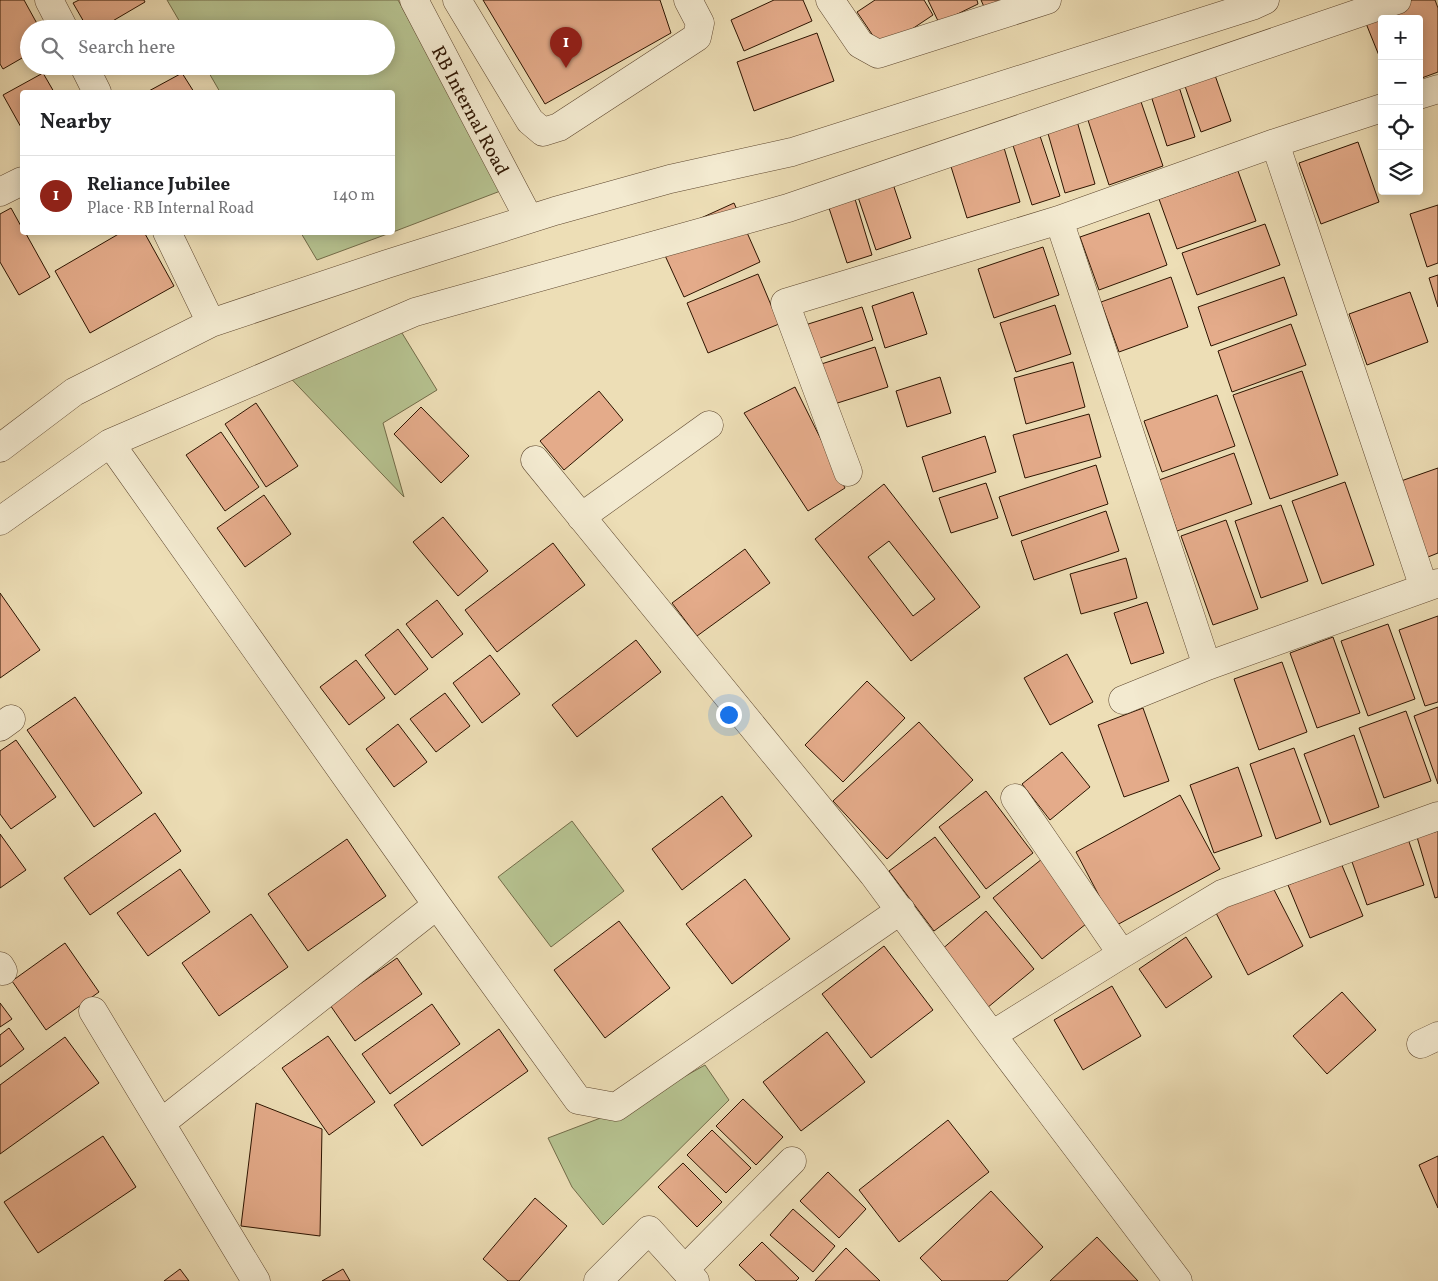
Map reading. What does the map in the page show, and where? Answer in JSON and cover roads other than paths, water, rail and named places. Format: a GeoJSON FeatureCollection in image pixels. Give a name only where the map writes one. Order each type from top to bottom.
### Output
{"type":"FeatureCollection","features":[{"type":"Feature","properties":{"kind":"street"},"geometry":{"type":"LineString","coordinates":[[49,0],[59,20]]}},
{"type":"Feature","properties":{"kind":"street","name":"RB Internal Road"},"geometry":{"type":"LineString","coordinates":[[414,0],[529,219]]}},
{"type":"Feature","properties":{"kind":"street"},"geometry":{"type":"LineString","coordinates":[[457,0],[530,121],[543,132],[559,127],[697,37],[700,23],[688,0]]}},
{"type":"Feature","properties":{"kind":"street"},"geometry":{"type":"LineString","coordinates":[[830,0],[860,44],[878,54],[1046,0]]}},
{"type":"Feature","properties":{"kind":"street"},"geometry":{"type":"LineString","coordinates":[[0,448],[74,392],[211,323],[529,219],[670,179],[792,152],[1266,0]]}},
{"type":"Feature","properties":{"kind":"street"},"geometry":{"type":"LineString","coordinates":[[0,521],[110,443],[415,312],[788,208],[1397,0]]}},
{"type":"Feature","properties":{"kind":"street"},"geometry":{"type":"LineString","coordinates":[[89,75],[97,90]]}},
{"type":"Feature","properties":{"kind":"street"},"geometry":{"type":"LineString","coordinates":[[1423,94],[1438,89]]}},
{"type":"Feature","properties":{"kind":"street"},"geometry":{"type":"LineString","coordinates":[[848,472],[785,303],[1059,220],[1275,142],[1378,109]]}},
{"type":"Feature","properties":{"kind":"street"},"geometry":{"type":"LineString","coordinates":[[1123,700],[1207,666],[1431,586],[1275,142]]}},
{"type":"Feature","properties":{"kind":"street"},"geometry":{"type":"LineString","coordinates":[[0,192],[20,182]]}},
{"type":"Feature","properties":{"kind":"street"},"geometry":{"type":"LineString","coordinates":[[1059,220],[1207,666]]}},
{"type":"Feature","properties":{"kind":"street"},"geometry":{"type":"LineString","coordinates":[[168,235],[211,323]]}},
{"type":"Feature","properties":{"kind":"street"},"geometry":{"type":"LineString","coordinates":[[581,517],[709,425]]}},
{"type":"Feature","properties":{"kind":"street"},"geometry":{"type":"LineString","coordinates":[[110,443],[437,906],[578,1100],[616,1107],[900,910]]}},
{"type":"Feature","properties":{"kind":"street"},"geometry":{"type":"LineString","coordinates":[[535,460],[873,874],[1178,1281]]}},
{"type":"Feature","properties":{"kind":"street"},"geometry":{"type":"LineString","coordinates":[[1016,798],[1122,954]]}},
{"type":"Feature","properties":{"kind":"street"},"geometry":{"type":"LineString","coordinates":[[992,1035],[1222,894],[1438,816]]}},
{"type":"Feature","properties":{"kind":"street"},"geometry":{"type":"LineString","coordinates":[[161,1123],[437,906]]}},
{"type":"Feature","properties":{"kind":"street"},"geometry":{"type":"LineString","coordinates":[[94,1011],[256,1281]]}},
{"type":"Feature","properties":{"kind":"street"},"geometry":{"type":"LineString","coordinates":[[598,1281],[650,1230],[690,1275],[792,1161]]}},
{"type":"Feature","properties":{"kind":"place","name":"Reliance Jubilee"},"geometry":{"type":"Point","coordinates":[566,68]}}]}
